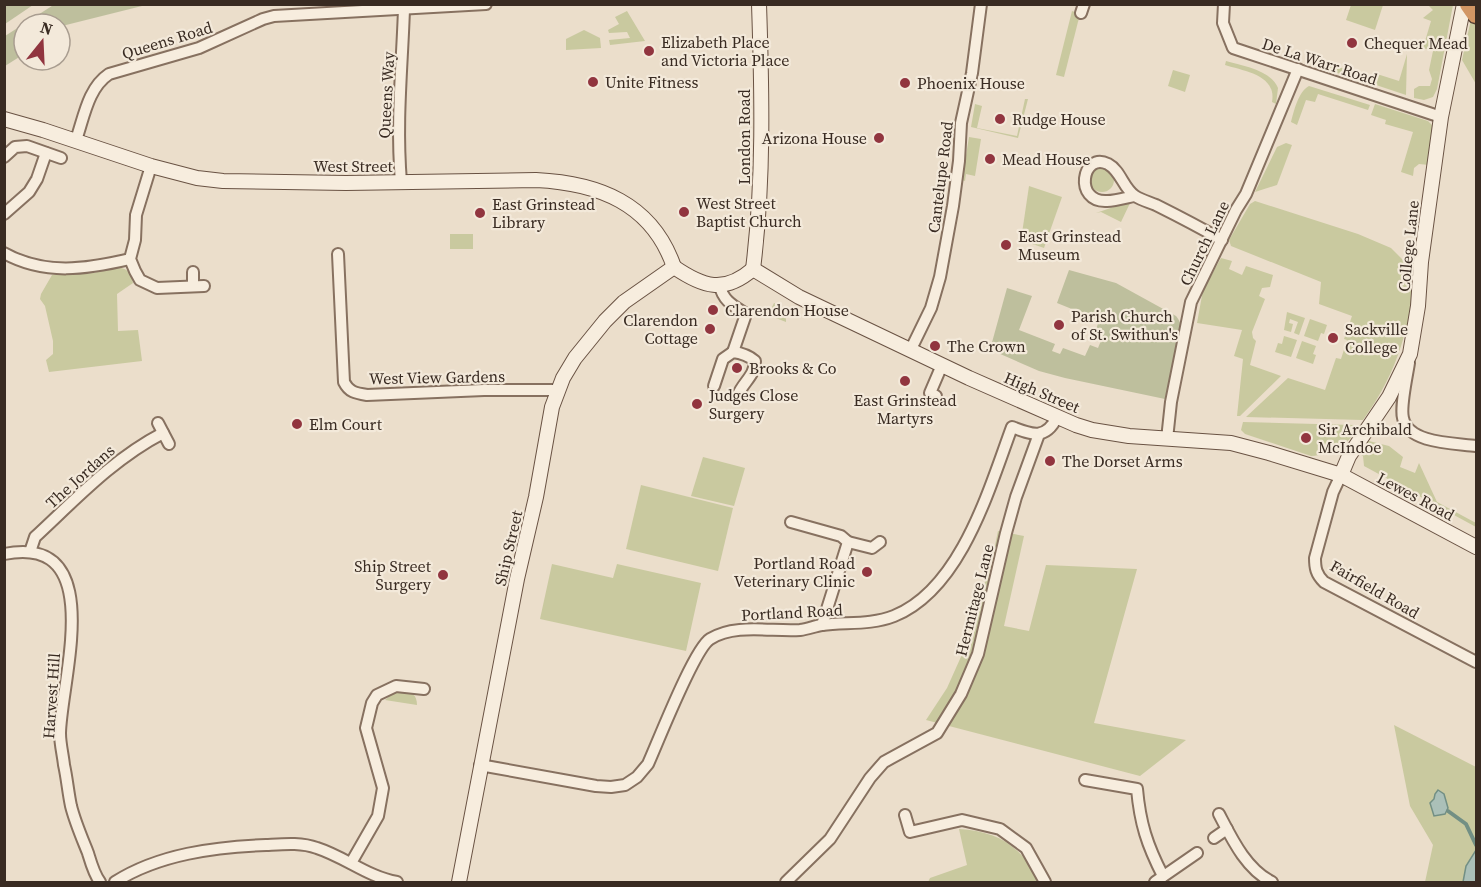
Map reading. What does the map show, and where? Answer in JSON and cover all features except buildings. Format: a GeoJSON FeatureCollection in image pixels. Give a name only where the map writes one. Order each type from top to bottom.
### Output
{"type":"FeatureCollection","features":[{"type":"Feature","properties":{"kind":"highway"},"geometry":{"type":"LineString","coordinates":[[1469,4],[1476,14]]}},
{"type":"Feature","properties":{"kind":"street","name":"Queens Road"},"geometry":{"type":"LineString","coordinates":[[76,140],[93,90],[99,81],[109,74],[199,48],[263,19],[274,16],[486,4]]}},
{"type":"Feature","properties":{"kind":"street","name":"London Road"},"geometry":{"type":"LineString","coordinates":[[753,269],[762,167],[759,4]]}},
{"type":"Feature","properties":{"kind":"street","name":"Cantelupe Road"},"geometry":{"type":"LineString","coordinates":[[911,349],[930,308],[940,277],[956,183],[961,123],[972,73],[981,4]]}},
{"type":"Feature","properties":{"kind":"street","name":"De La Warr Road"},"geometry":{"type":"LineString","coordinates":[[1224,4],[1223,23],[1233,48],[1441,117]]}},
{"type":"Feature","properties":{"kind":"street","name":"College Lane"},"geometry":{"type":"LineString","coordinates":[[1341,476],[1349,456],[1389,397],[1410,354],[1441,117],[1464,4]]}},
{"type":"Feature","properties":{"kind":"street","name":"Queens Way"},"geometry":{"type":"LineString","coordinates":[[401,182],[398,143],[404,9]]}},
{"type":"Feature","properties":{"kind":"street","name":"Church Lane"},"geometry":{"type":"LineString","coordinates":[[1167,438],[1171,402],[1191,302],[1246,194],[1298,69]]}},
{"type":"Feature","properties":{"kind":"street","name":"West Street"},"geometry":{"type":"LineString","coordinates":[[4,119],[76,140],[151,166],[198,178],[223,181],[536,180],[566,182],[589,187],[614,197],[655,229],[668,249],[674,267]]}},
{"type":"Feature","properties":{"kind":"street"},"geometry":{"type":"LineString","coordinates":[[4,157],[15,147],[27,146],[61,158]]}},
{"type":"Feature","properties":{"kind":"street"},"geometry":{"type":"LineString","coordinates":[[4,213],[29,192],[38,179],[46,153]]}},
{"type":"Feature","properties":{"kind":"street"},"geometry":{"type":"LineString","coordinates":[[1134,196],[1105,202],[1095,199],[1085,187],[1084,178],[1087,170],[1093,164],[1101,162],[1110,165],[1134,196],[1222,240]]}},
{"type":"Feature","properties":{"kind":"street"},"geometry":{"type":"LineString","coordinates":[[151,166],[136,215],[135,240],[130,260],[140,280],[147,285],[157,288],[204,286]]}},
{"type":"Feature","properties":{"kind":"street"},"geometry":{"type":"LineString","coordinates":[[4,254],[51,269],[92,268],[130,260]]}},
{"type":"Feature","properties":{"kind":"street","name":"West View Gardens"},"geometry":{"type":"LineString","coordinates":[[338,254],[344,382],[347,389],[367,395],[484,390],[558,390]]}},
{"type":"Feature","properties":{"kind":"street"},"geometry":{"type":"LineString","coordinates":[[674,267],[689,277],[708,285],[720,286],[741,280],[753,269]]}},
{"type":"Feature","properties":{"kind":"street","name":"Ship Street"},"geometry":{"type":"LineString","coordinates":[[459,882],[517,579],[536,497],[548,422],[558,390],[575,358],[605,321],[624,302],[674,267]]}},
{"type":"Feature","properties":{"kind":"street","name":"High Street"},"geometry":{"type":"LineString","coordinates":[[753,269],[800,297],[942,365],[1057,417],[1092,430],[1129,436],[1231,443],[1341,476]]}},
{"type":"Feature","properties":{"kind":"street"},"geometry":{"type":"LineString","coordinates":[[193,272],[193,286]]}},
{"type":"Feature","properties":{"kind":"street"},"geometry":{"type":"LineString","coordinates":[[714,386],[723,359],[733,351],[746,314],[731,304],[722,294],[720,286]]}},
{"type":"Feature","properties":{"kind":"street"},"geometry":{"type":"LineString","coordinates":[[733,351],[751,357],[755,361],[752,376],[741,387],[738,395]]}},
{"type":"Feature","properties":{"kind":"street"},"geometry":{"type":"LineString","coordinates":[[1410,354],[1402,417],[1407,429],[1420,438],[1476,446]]}},
{"type":"Feature","properties":{"kind":"street"},"geometry":{"type":"LineString","coordinates":[[936,396],[930,393],[942,365]]}},
{"type":"Feature","properties":{"kind":"street"},"geometry":{"type":"LineString","coordinates":[[1039,434],[1050,429],[1057,417]]}},
{"type":"Feature","properties":{"kind":"street"},"geometry":{"type":"LineString","coordinates":[[158,423],[169,444]]}},
{"type":"Feature","properties":{"kind":"street","name":"Portland Road"},"geometry":{"type":"LineString","coordinates":[[480,765],[596,786],[625,785],[637,777],[648,765],[692,665],[709,639],[732,630],[802,630],[822,625],[870,623],[896,615],[919,600],[937,584],[966,542],[979,515],[1012,427],[1039,434]]}},
{"type":"Feature","properties":{"kind":"street","name":"The Jordans"},"geometry":{"type":"LineString","coordinates":[[30,552],[35,537],[120,459],[163,433]]}},
{"type":"Feature","properties":{"kind":"street","name":"Hermitage Lane"},"geometry":{"type":"LineString","coordinates":[[786,882],[830,839],[870,778],[885,762],[937,733],[961,694],[978,654],[1006,533],[1016,497],[1039,434]]}},
{"type":"Feature","properties":{"kind":"street","name":"Lewes Road"},"geometry":{"type":"LineString","coordinates":[[1341,476],[1476,547]]}},
{"type":"Feature","properties":{"kind":"street","name":"Fairfield Road"},"geometry":{"type":"LineString","coordinates":[[1341,476],[1333,492],[1315,558],[1318,576],[1324,582],[1476,662]]}},
{"type":"Feature","properties":{"kind":"street"},"geometry":{"type":"LineString","coordinates":[[791,522],[841,536],[849,542],[872,548],[880,543]]}},
{"type":"Feature","properties":{"kind":"street"},"geometry":{"type":"LineString","coordinates":[[822,625],[849,542]]}},
{"type":"Feature","properties":{"kind":"street"},"geometry":{"type":"LineString","coordinates":[[4,554],[30,552]]}},
{"type":"Feature","properties":{"kind":"street","name":"Harvest Hill"},"geometry":{"type":"LineString","coordinates":[[30,552],[49,559],[58,567],[67,581],[72,600],[73,624],[62,701],[60,736],[71,807],[100,882]]}},
{"type":"Feature","properties":{"kind":"street"},"geometry":{"type":"LineString","coordinates":[[351,863],[378,816],[383,788],[366,728],[372,703],[377,695],[396,686],[424,688]]}},
{"type":"Feature","properties":{"kind":"street"},"geometry":{"type":"LineString","coordinates":[[1085,780],[1137,789],[1139,813],[1159,879],[1197,853]]}},
{"type":"Feature","properties":{"kind":"street"},"geometry":{"type":"LineString","coordinates":[[1219,814],[1250,866],[1262,877],[1272,882]]}},
{"type":"Feature","properties":{"kind":"street"},"geometry":{"type":"LineString","coordinates":[[905,815],[910,832],[962,820],[999,829],[1026,848],[1046,882]]}},
{"type":"Feature","properties":{"kind":"street"},"geometry":{"type":"LineString","coordinates":[[1214,838],[1227,829]]}},
{"type":"Feature","properties":{"kind":"street"},"geometry":{"type":"LineString","coordinates":[[115,882],[129,873],[178,856],[230,847],[292,844],[316,847],[381,879],[397,882]]}},
{"type":"Feature","properties":{"kind":"green space"},"geometry":{"type":"Polygon","coordinates":[[[5,4],[33,4],[23,12],[12,12],[12,19],[5,24],[5,4]]]}},
{"type":"Feature","properties":{"kind":"green space"},"geometry":{"type":"Polygon","coordinates":[[[55,4],[146,4],[72,24],[72,12],[42,12],[55,4]]]}},
{"type":"Feature","properties":{"kind":"green space"},"geometry":{"type":"Polygon","coordinates":[[[1351,5],[1383,5],[1375,30],[1346,20],[1351,5]]]}},
{"type":"Feature","properties":{"kind":"green space"},"geometry":{"type":"Polygon","coordinates":[[[1428,5],[1453,5],[1437,89],[1433,97],[1424,100],[1414,98],[1414,89],[1419,86],[1430,86],[1432,79],[1429,70],[1433,51],[1423,48],[1431,21],[1423,18],[1433,10],[1428,5]]]}},
{"type":"Feature","properties":{"kind":"green space"},"geometry":{"type":"Polygon","coordinates":[[[627,11],[645,41],[610,45],[609,40],[630,38],[627,32],[609,33],[608,30],[619,24],[615,17],[627,11]]]}},
{"type":"Feature","properties":{"kind":"green space"},"geometry":{"type":"Polygon","coordinates":[[[1072,11],[1080,14],[1064,77],[1056,75],[1072,11]]]}},
{"type":"Feature","properties":{"kind":"green space"},"geometry":{"type":"Polygon","coordinates":[[[1472,15],[1476,21],[1476,84],[1462,60],[1472,15]]]}},
{"type":"Feature","properties":{"kind":"green space"},"geometry":{"type":"Polygon","coordinates":[[[584,30],[600,38],[601,48],[566,50],[566,39],[584,30]]]}},
{"type":"Feature","properties":{"kind":"green space"},"geometry":{"type":"Polygon","coordinates":[[[12,32],[12,62],[5,66],[5,36],[12,32]]]}},
{"type":"Feature","properties":{"kind":"green space"},"geometry":{"type":"Polygon","coordinates":[[[1407,54],[1406,95],[1370,83],[1371,78],[1376,79],[1377,74],[1399,81],[1407,54]]]}},
{"type":"Feature","properties":{"kind":"green space"},"geometry":{"type":"Polygon","coordinates":[[[1312,58],[1366,76],[1364,82],[1305,62],[1312,58]]]}},
{"type":"Feature","properties":{"kind":"green space"},"geometry":{"type":"Polygon","coordinates":[[[1226,61],[1256,70],[1269,77],[1278,88],[1276,104],[1272,102],[1272,93],[1264,80],[1250,72],[1225,65],[1226,61]]]}},
{"type":"Feature","properties":{"kind":"green space"},"geometry":{"type":"Polygon","coordinates":[[[1173,70],[1190,75],[1185,92],[1168,86],[1173,70]]]}},
{"type":"Feature","properties":{"kind":"green space"},"geometry":{"type":"Polygon","coordinates":[[[1309,86],[1370,105],[1368,110],[1318,94],[1315,102],[1306,100],[1297,125],[1291,122],[1295,107],[1299,97],[1309,86]]]}},
{"type":"Feature","properties":{"kind":"green space"},"geometry":{"type":"Polygon","coordinates":[[[1025,99],[1028,99],[1018,138],[971,127],[975,104],[982,106],[977,128],[1017,136],[1025,99]]]}},
{"type":"Feature","properties":{"kind":"green space"},"geometry":{"type":"Polygon","coordinates":[[[1375,104],[1428,121],[1433,126],[1429,165],[1419,164],[1414,168],[1413,176],[1401,172],[1413,132],[1385,124],[1386,120],[1371,115],[1375,104]]]}},
{"type":"Feature","properties":{"kind":"green space"},"geometry":{"type":"Polygon","coordinates":[[[969,137],[981,139],[975,176],[966,174],[965,181],[962,180],[969,137]]]}},
{"type":"Feature","properties":{"kind":"green space"},"geometry":{"type":"Polygon","coordinates":[[[1286,143],[1292,145],[1277,185],[1255,192],[1277,147],[1286,143]]]}},
{"type":"Feature","properties":{"kind":"green space"},"geometry":{"type":"Polygon","coordinates":[[[1102,168],[1111,171],[1114,180],[1111,189],[1102,192],[1093,189],[1090,180],[1093,171],[1102,168]]]}},
{"type":"Feature","properties":{"kind":"green space"},"geometry":{"type":"Polygon","coordinates":[[[1029,186],[1062,197],[1044,248],[1021,240],[1029,186]]]}},
{"type":"Feature","properties":{"kind":"green space"},"geometry":{"type":"Polygon","coordinates":[[[1131,201],[1121,222],[1101,212],[1096,213],[1131,201]]]}},
{"type":"Feature","properties":{"kind":"green space"},"geometry":{"type":"Polygon","coordinates":[[[1255,201],[1358,234],[1391,248],[1403,260],[1418,265],[1411,308],[1401,346],[1386,383],[1363,420],[1246,417],[1288,378],[1325,390],[1336,358],[1341,359],[1347,340],[1344,339],[1352,316],[1319,304],[1321,282],[1231,246],[1229,240],[1250,204],[1255,201]]]}},
{"type":"Feature","properties":{"kind":"green space"},"geometry":{"type":"Polygon","coordinates":[[[450,234],[473,234],[473,249],[450,249],[450,234]]]}},
{"type":"Feature","properties":{"kind":"green space"},"geometry":{"type":"Polygon","coordinates":[[[1221,258],[1232,261],[1229,269],[1242,275],[1246,266],[1273,275],[1270,287],[1262,288],[1259,296],[1265,299],[1252,332],[1256,341],[1250,365],[1281,376],[1240,416],[1237,416],[1243,359],[1234,356],[1242,330],[1197,323],[1203,290],[1221,258]]]}},
{"type":"Feature","properties":{"kind":"green space"},"geometry":{"type":"Polygon","coordinates":[[[119,267],[129,272],[133,283],[117,294],[118,331],[138,330],[142,361],[49,372],[46,360],[53,354],[53,341],[45,306],[40,299],[52,275],[93,273],[119,267]]]}},
{"type":"Feature","properties":{"kind":"green space"},"geometry":{"type":"Polygon","coordinates":[[[1069,270],[1116,283],[1176,316],[1181,324],[1181,345],[1165,399],[1039,371],[998,353],[991,346],[1007,288],[1032,296],[1019,330],[1055,344],[1052,351],[1060,354],[1063,348],[1085,356],[1090,345],[1098,348],[1104,333],[1096,330],[1099,320],[1057,303],[1069,270]]]}},
{"type":"Feature","properties":{"kind":"green space"},"geometry":{"type":"Polygon","coordinates":[[[774,303],[791,311],[786,317],[786,322],[768,315],[774,303]]]}},
{"type":"Feature","properties":{"kind":"green space"},"geometry":{"type":"Polygon","coordinates":[[[1287,312],[1305,318],[1299,335],[1294,333],[1298,322],[1290,319],[1289,323],[1293,324],[1291,332],[1284,330],[1287,312]]]}},
{"type":"Feature","properties":{"kind":"green space"},"geometry":{"type":"Polygon","coordinates":[[[1310,319],[1327,325],[1318,341],[1304,336],[1310,319]]]}},
{"type":"Feature","properties":{"kind":"green space"},"geometry":{"type":"Polygon","coordinates":[[[1284,336],[1297,340],[1291,357],[1275,352],[1278,343],[1282,344],[1284,336]]]}},
{"type":"Feature","properties":{"kind":"green space"},"geometry":{"type":"Polygon","coordinates":[[[1302,341],[1316,346],[1313,364],[1296,358],[1302,341]]]}},
{"type":"Feature","properties":{"kind":"green space"},"geometry":{"type":"Polygon","coordinates":[[[1243,422],[1361,425],[1340,447],[1311,456],[1245,434],[1241,430],[1243,422]]]}},
{"type":"Feature","properties":{"kind":"green space"},"geometry":{"type":"Polygon","coordinates":[[[1365,440],[1389,446],[1403,457],[1400,467],[1415,473],[1419,463],[1437,502],[1476,523],[1476,527],[1364,466],[1361,455],[1365,440]]]}},
{"type":"Feature","properties":{"kind":"green space"},"geometry":{"type":"Polygon","coordinates":[[[703,457],[745,468],[734,506],[691,496],[703,457]]]}},
{"type":"Feature","properties":{"kind":"green space"},"geometry":{"type":"Polygon","coordinates":[[[641,485],[733,508],[718,571],[626,549],[641,485]]]}},
{"type":"Feature","properties":{"kind":"green space"},"geometry":{"type":"Polygon","coordinates":[[[998,531],[1024,536],[1004,626],[1029,631],[1046,565],[1137,569],[1094,723],[1186,740],[1140,776],[926,720],[947,688],[964,650],[998,531]]]}},
{"type":"Feature","properties":{"kind":"green space"},"geometry":{"type":"Polygon","coordinates":[[[552,564],[613,578],[617,564],[701,583],[686,651],[540,619],[552,564]]]}},
{"type":"Feature","properties":{"kind":"green space"},"geometry":{"type":"Polygon","coordinates":[[[403,690],[413,694],[417,705],[385,700],[392,694],[403,690]]]}},
{"type":"Feature","properties":{"kind":"green space"},"geometry":{"type":"Polygon","coordinates":[[[1394,725],[1476,767],[1476,850],[1466,866],[1463,882],[1425,882],[1433,845],[1410,806],[1394,725]]]}},
{"type":"Feature","properties":{"kind":"green space"},"geometry":{"type":"Polygon","coordinates":[[[959,829],[985,833],[1007,843],[1025,859],[1037,882],[928,882],[930,878],[967,865],[959,829]]]}},
{"type":"Feature","properties":{"kind":"shaded area"},"geometry":{"type":"Polygon","coordinates":[[[1438,790],[1444,794],[1448,808],[1445,814],[1434,816],[1430,803],[1438,790]]]}},
{"type":"Feature","properties":{"kind":"shaded area"},"geometry":{"type":"Polygon","coordinates":[[[1476,850],[1476,882],[1463,882],[1466,866],[1476,850]]]}},
{"type":"Feature","properties":{"kind":"waterway"},"geometry":{"type":"LineString","coordinates":[[1448,811],[1466,824],[1476,845]]}},
{"type":"Feature","properties":{"kind":"place","name":"Chequer Mead"},"geometry":{"type":"Point","coordinates":[1352,43]}},
{"type":"Feature","properties":{"kind":"place","name":"Elizabeth Place and Victoria Place"},"geometry":{"type":"Point","coordinates":[649,51]}},
{"type":"Feature","properties":{"kind":"place","name":"Unite Fitness"},"geometry":{"type":"Point","coordinates":[593,82]}},
{"type":"Feature","properties":{"kind":"place","name":"Phoenix House"},"geometry":{"type":"Point","coordinates":[905,83]}},
{"type":"Feature","properties":{"kind":"place","name":"Rudge House"},"geometry":{"type":"Point","coordinates":[1000,119]}},
{"type":"Feature","properties":{"kind":"place","name":"Arizona House"},"geometry":{"type":"Point","coordinates":[879,138]}},
{"type":"Feature","properties":{"kind":"place","name":"Mead House"},"geometry":{"type":"Point","coordinates":[990,159]}},
{"type":"Feature","properties":{"kind":"place","name":"West Street Baptist Church"},"geometry":{"type":"Point","coordinates":[684,212]}},
{"type":"Feature","properties":{"kind":"place","name":"East Grinstead Library"},"geometry":{"type":"Point","coordinates":[480,213]}},
{"type":"Feature","properties":{"kind":"place","name":"East Grinstead Museum"},"geometry":{"type":"Point","coordinates":[1006,245]}},
{"type":"Feature","properties":{"kind":"place","name":"Clarendon House"},"geometry":{"type":"Point","coordinates":[713,310]}},
{"type":"Feature","properties":{"kind":"place","name":"Parish Church of St. Swithun's"},"geometry":{"type":"Point","coordinates":[1059,325]}},
{"type":"Feature","properties":{"kind":"place","name":"Clarendon Cottage"},"geometry":{"type":"Point","coordinates":[710,329]}},
{"type":"Feature","properties":{"kind":"place","name":"Sackville College"},"geometry":{"type":"Point","coordinates":[1333,338]}},
{"type":"Feature","properties":{"kind":"place","name":"The Crown"},"geometry":{"type":"Point","coordinates":[935,346]}},
{"type":"Feature","properties":{"kind":"place","name":"Brooks & Co"},"geometry":{"type":"Point","coordinates":[737,368]}},
{"type":"Feature","properties":{"kind":"place","name":"East Grinstead Martyrs"},"geometry":{"type":"Point","coordinates":[905,381]}},
{"type":"Feature","properties":{"kind":"place","name":"Judges Close Surgery"},"geometry":{"type":"Point","coordinates":[697,404]}},
{"type":"Feature","properties":{"kind":"place","name":"Elm Court"},"geometry":{"type":"Point","coordinates":[297,424]}},
{"type":"Feature","properties":{"kind":"place","name":"Sir Archibald McIndoe"},"geometry":{"type":"Point","coordinates":[1306,438]}},
{"type":"Feature","properties":{"kind":"place","name":"The Dorset Arms"},"geometry":{"type":"Point","coordinates":[1050,461]}},
{"type":"Feature","properties":{"kind":"place","name":"Portland Road Veterinary Clinic"},"geometry":{"type":"Point","coordinates":[867,572]}},
{"type":"Feature","properties":{"kind":"place","name":"Ship Street Surgery"},"geometry":{"type":"Point","coordinates":[443,575]}}]}
